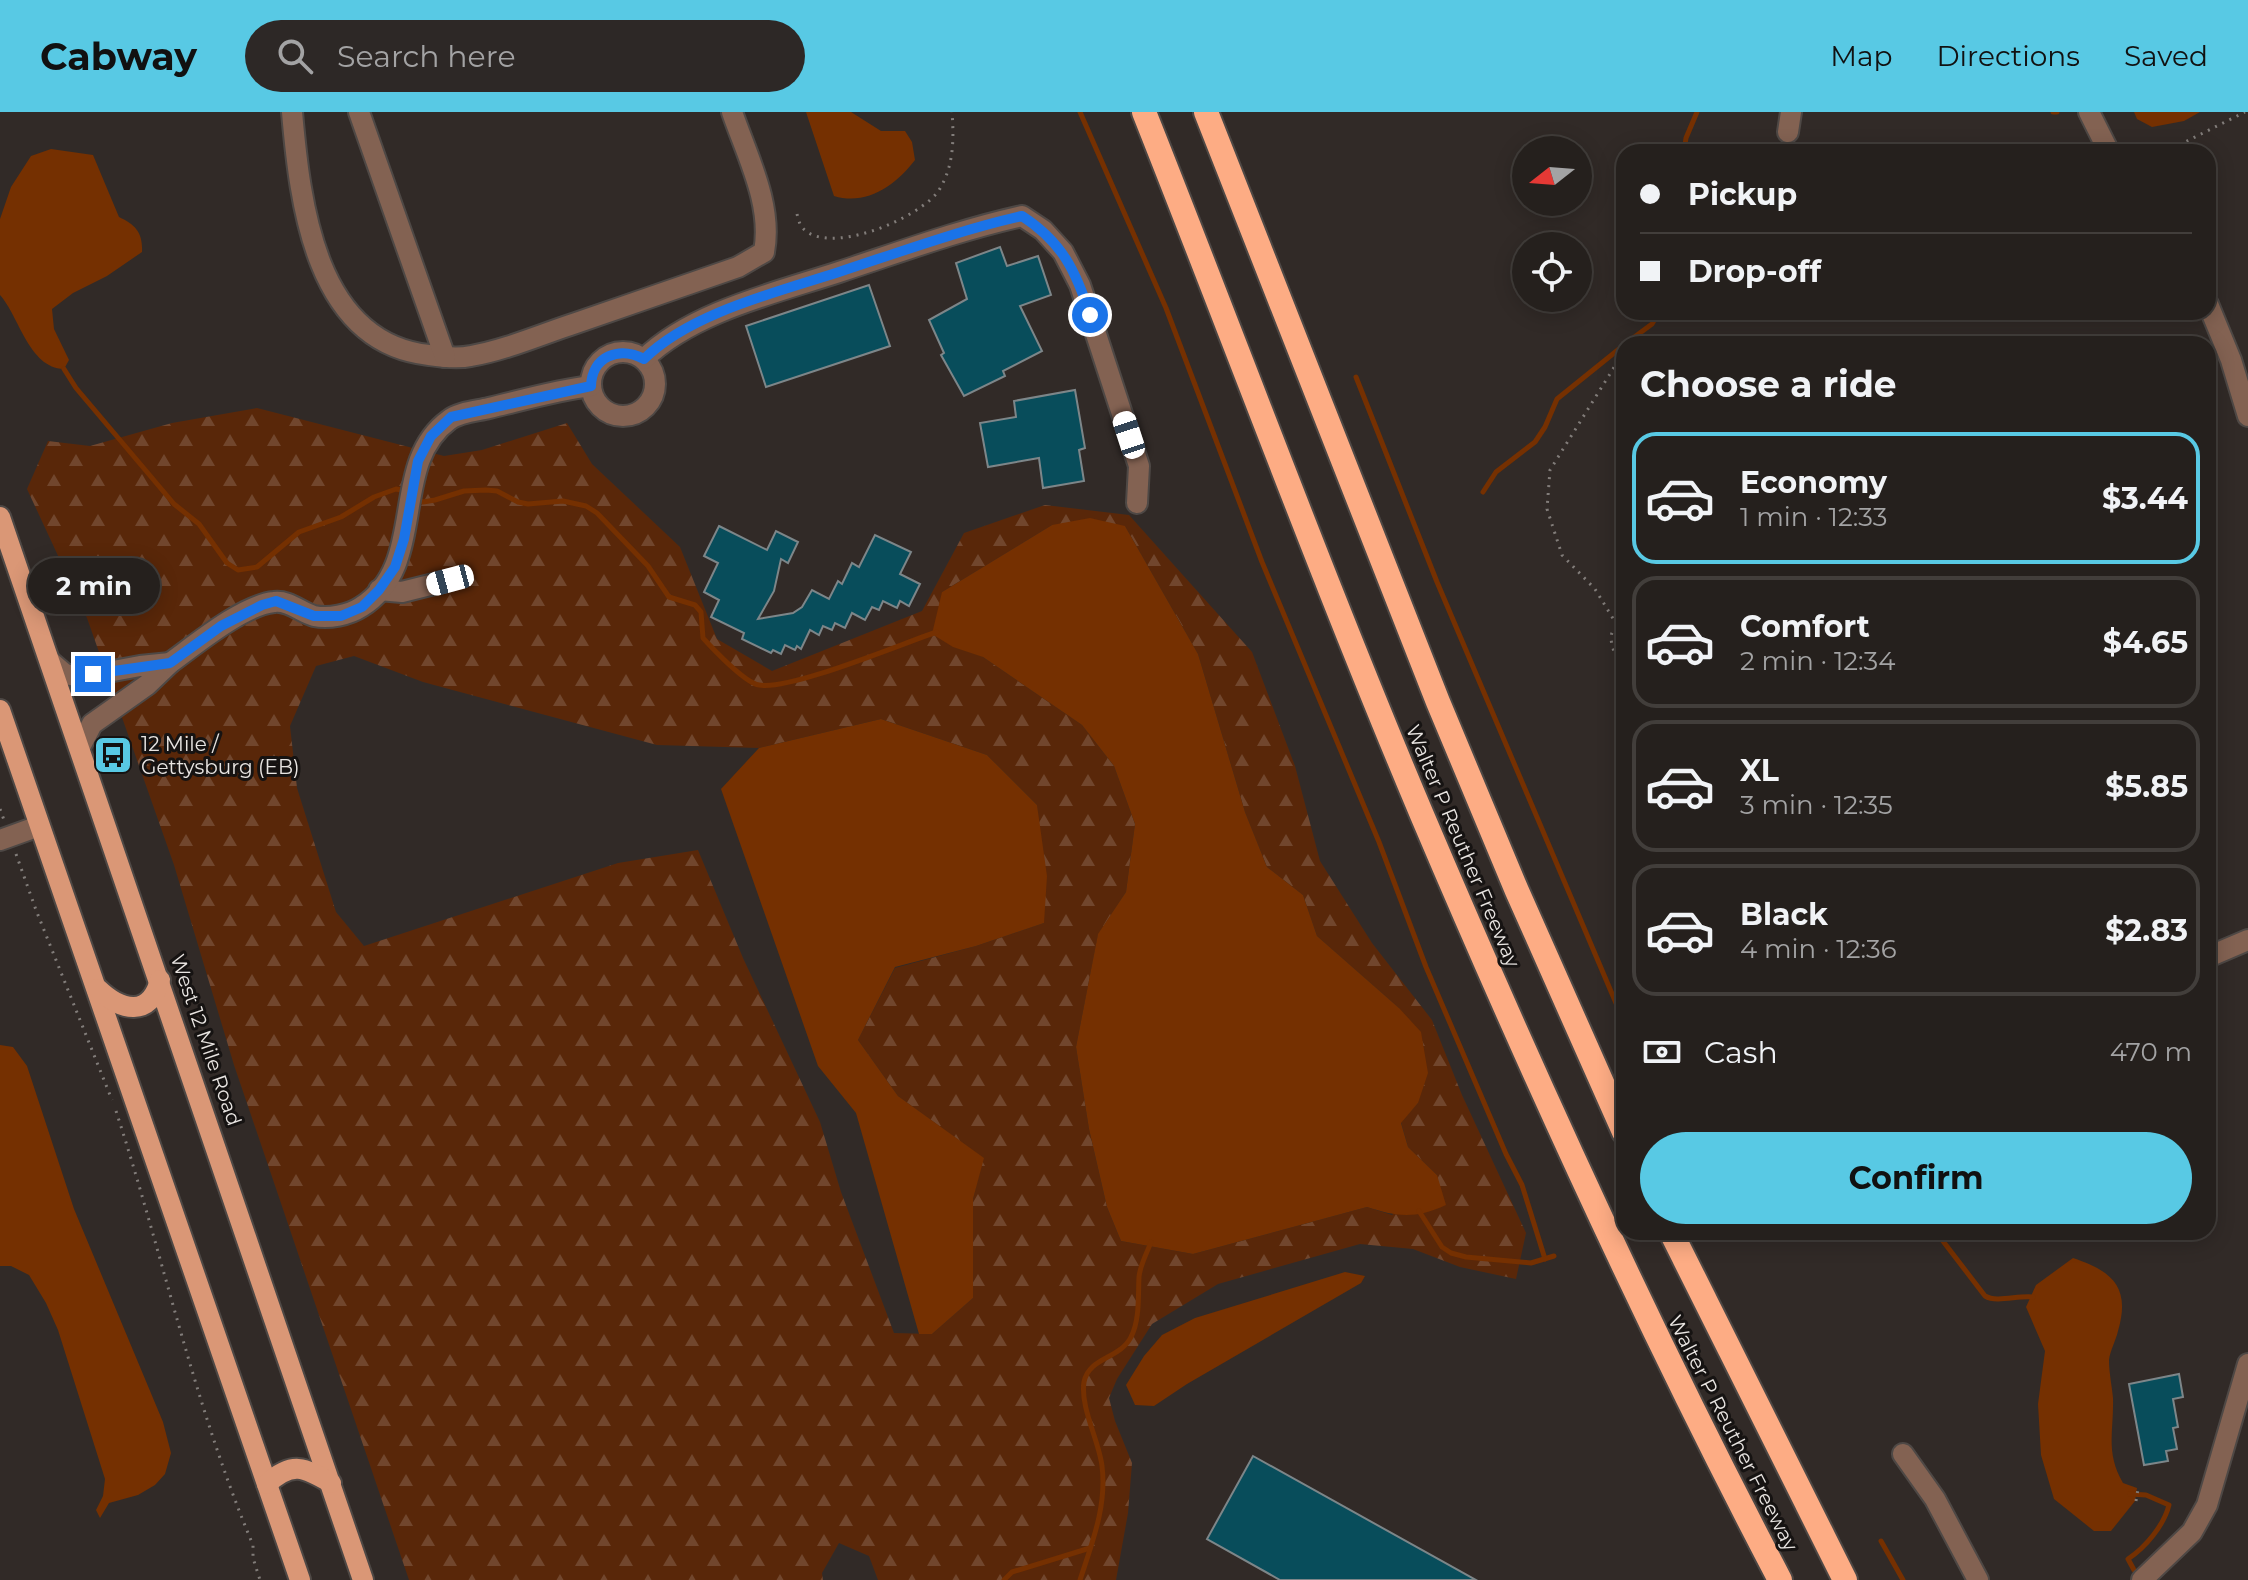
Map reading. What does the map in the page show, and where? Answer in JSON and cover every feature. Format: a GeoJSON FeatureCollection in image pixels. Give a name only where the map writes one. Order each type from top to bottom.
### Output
{"type":"FeatureCollection","features":[{"type":"Feature","properties":{"kind":"highway","name":"Walter P Reuther Freeway"},"geometry":{"type":"LineString","coordinates":[[1144,112],[1357,655],[1509,1016],[1618,1256],[1780,1580]]}},
{"type":"Feature","properties":{"kind":"highway","name":"Walter P Reuther Freeway"},"geometry":{"type":"LineString","coordinates":[[1206,112],[1438,702],[1523,905],[1616,1114]]}},
{"type":"Feature","properties":{"kind":"highway","name":"Walter P Reuther Freeway"},"geometry":{"type":"LineString","coordinates":[[1675,1240],[1845,1580]]}},
{"type":"Feature","properties":{"kind":"main road","name":"West 12 Mile Road"},"geometry":{"type":"LineString","coordinates":[[0,517],[363,1580]]}},
{"type":"Feature","properties":{"kind":"main road"},"geometry":{"type":"LineString","coordinates":[[0,710],[300,1580]]}},
{"type":"Feature","properties":{"kind":"main road"},"geometry":{"type":"LineString","coordinates":[[95,986],[111,1002],[134,1007],[150,1002],[160,980]]}},
{"type":"Feature","properties":{"kind":"main road"},"geometry":{"type":"LineString","coordinates":[[267,1484],[292,1467],[310,1471],[331,1483]]}},
{"type":"Feature","properties":{"kind":"street"},"geometry":{"type":"LineString","coordinates":[[292,112],[302,199],[326,276],[340,304],[358,324],[382,342],[408,353],[445,357],[471,356],[544,334],[738,267],[764,252],[768,232],[765,212],[732,112]]}},
{"type":"Feature","properties":{"kind":"street"},"geometry":{"type":"LineString","coordinates":[[359,112],[445,357]]}},
{"type":"Feature","properties":{"kind":"street"},"geometry":{"type":"LineString","coordinates":[[2089,112],[2105,144]]}},
{"type":"Feature","properties":{"kind":"street"},"geometry":{"type":"LineString","coordinates":[[644,359],[663,340],[753,300],[975,227],[1022,216],[1043,230],[1063,252],[1080,285],[1139,466],[1137,503]]}},
{"type":"Feature","properties":{"kind":"street"},"geometry":{"type":"LineString","coordinates":[[2215,320],[2248,416]]}},
{"type":"Feature","properties":{"kind":"street"},"geometry":{"type":"LineString","coordinates":[[622,352],[644,359],[650,367],[655,386],[653,396],[640,412],[631,416],[610,414],[595,400],[591,386],[595,368],[612,354],[622,352]]}},
{"type":"Feature","properties":{"kind":"street"},"geometry":{"type":"LineString","coordinates":[[80,747],[92,724],[147,685],[170,663],[221,626],[262,605],[276,601],[314,616],[341,616],[362,607],[395,567],[404,539],[418,461],[431,436],[451,417],[591,386]]}},
{"type":"Feature","properties":{"kind":"street"},"geometry":{"type":"LineString","coordinates":[[379,590],[402,592],[450,580]]}},
{"type":"Feature","properties":{"kind":"street"},"geometry":{"type":"LineString","coordinates":[[51,662],[65,674],[81,677],[170,663]]}},
{"type":"Feature","properties":{"kind":"street"},"geometry":{"type":"LineString","coordinates":[[5,838],[39,826]]}},
{"type":"Feature","properties":{"kind":"street"},"geometry":{"type":"LineString","coordinates":[[2216,954],[2248,940]]}},
{"type":"Feature","properties":{"kind":"street"},"geometry":{"type":"LineString","coordinates":[[2142,1580],[2192,1532],[2207,1505],[2248,1364]]}},
{"type":"Feature","properties":{"kind":"street"},"geometry":{"type":"LineString","coordinates":[[1903,1454],[1935,1499],[1978,1580]]}},
{"type":"Feature","properties":{"kind":"path"},"geometry":{"type":"LineString","coordinates":[[797,214],[802,227],[814,234],[830,237],[878,230],[923,207],[939,190],[952,158],[952,112]]}},
{"type":"Feature","properties":{"kind":"path"},"geometry":{"type":"LineString","coordinates":[[2181,144],[2245,112]]}},
{"type":"Feature","properties":{"kind":"path"},"geometry":{"type":"LineString","coordinates":[[1616,364],[1550,470],[1547,509],[1562,555],[1595,589],[1616,623]]}},
{"type":"Feature","properties":{"kind":"path"},"geometry":{"type":"LineString","coordinates":[[1616,627],[1610,646],[1616,659]]}},
{"type":"Feature","properties":{"kind":"path"},"geometry":{"type":"LineString","coordinates":[[0,809],[5,838],[114,1104],[148,1211],[202,1408],[253,1545],[253,1558],[260,1580]]}},
{"type":"Feature","properties":{"kind":"path"},"geometry":{"type":"LineString","coordinates":[[2136,1501],[2138,1489]]}},
{"type":"Feature","properties":{"kind":"green space"},"geometry":{"type":"Polygon","coordinates":[[[257,408],[444,456],[482,450],[567,423],[592,464],[680,547],[717,639],[772,671],[922,611],[964,533],[1045,505],[1129,515],[1252,652],[1295,766],[1320,861],[1372,943],[1432,1020],[1462,1095],[1526,1233],[1516,1279],[1460,1267],[1413,1249],[1360,1244],[1218,1284],[1152,1324],[1117,1379],[1109,1398],[1132,1463],[1128,1513],[1116,1580],[878,1580],[869,1556],[839,1543],[822,1573],[823,1580],[409,1580],[234,1065],[174,865],[87,618],[27,489],[48,441],[90,446],[172,423],[257,408]],[[1052,525],[942,592],[983,657],[1082,725],[1114,766],[1135,824],[1126,892],[1098,935],[1076,1047],[1089,1129],[1107,1207],[1121,1241],[1193,1254],[1367,1207],[1392,1215],[1437,1175],[1408,1147],[1401,1122],[1418,1103],[1399,1008],[1317,936],[1303,895],[1267,867],[1245,812],[1198,654],[1125,526],[1052,525]],[[354,656],[316,666],[290,726],[297,788],[336,912],[364,946],[618,863],[698,850],[743,958],[820,1122],[841,1192],[894,1333],[932,1334],[973,1298],[973,1199],[983,1158],[898,1096],[858,1040],[895,968],[1044,923],[1037,805],[987,755],[881,719],[759,748],[657,745],[423,682],[354,656]]]}},
{"type":"Feature","properties":{"kind":"shaded area"},"geometry":{"type":"Polygon","coordinates":[[[806,112],[851,112],[881,131],[905,131],[912,142],[915,160],[899,178],[869,196],[834,196],[806,112]]]}},
{"type":"Feature","properties":{"kind":"shaded area"},"geometry":{"type":"Polygon","coordinates":[[[2134,112],[2200,112],[2184,121],[2152,127],[2137,119],[2134,112]]]}},
{"type":"Feature","properties":{"kind":"shaded area"},"geometry":{"type":"Polygon","coordinates":[[[51,149],[93,155],[119,217],[137,230],[142,245],[142,252],[52,309],[54,329],[69,360],[64,369],[52,366],[33,351],[0,295],[0,219],[11,187],[31,156],[51,149]]]}},
{"type":"Feature","properties":{"kind":"shaded area"},"geometry":{"type":"Polygon","coordinates":[[[1090,518],[1125,526],[1198,654],[1245,812],[1267,867],[1303,895],[1317,936],[1399,1008],[1421,1032],[1428,1073],[1418,1103],[1401,1123],[1408,1147],[1437,1175],[1446,1205],[1425,1213],[1406,1215],[1367,1207],[1193,1254],[1121,1241],[1107,1207],[1089,1129],[1076,1047],[1098,934],[1126,892],[1135,824],[1114,766],[1082,725],[983,657],[953,647],[932,634],[942,592],[1052,525],[1090,518]]]}},
{"type":"Feature","properties":{"kind":"shaded area"},"geometry":{"type":"Polygon","coordinates":[[[881,719],[987,755],[1037,805],[1047,876],[1044,923],[976,946],[895,967],[858,1040],[898,1096],[984,1158],[973,1199],[973,1298],[932,1334],[919,1334],[856,1113],[818,1066],[721,789],[759,748],[881,719]]]}},
{"type":"Feature","properties":{"kind":"shaded area"},"geometry":{"type":"Polygon","coordinates":[[[0,1045],[13,1047],[27,1066],[74,1209],[163,1422],[171,1453],[165,1474],[155,1485],[138,1495],[109,1503],[100,1518],[96,1510],[103,1496],[105,1479],[58,1330],[29,1275],[11,1266],[0,1266],[0,1045]]]}},
{"type":"Feature","properties":{"kind":"shaded area"},"geometry":{"type":"Polygon","coordinates":[[[2073,1258],[2108,1275],[2120,1292],[2122,1303],[2109,1360],[2113,1398],[2112,1451],[2123,1483],[2137,1488],[2135,1501],[2111,1531],[2094,1531],[2054,1499],[2041,1455],[2038,1404],[2045,1351],[2026,1307],[2036,1285],[2073,1258]]]}},
{"type":"Feature","properties":{"kind":"shaded area"},"geometry":{"type":"Polygon","coordinates":[[[1345,1272],[1365,1276],[1361,1283],[1154,1406],[1135,1405],[1126,1385],[1162,1335],[1195,1318],[1345,1272]]]}},
{"type":"Feature","properties":{"kind":"building"},"geometry":{"type":"Polygon","coordinates":[[[1000,247],[1007,266],[1038,256],[1051,295],[1020,306],[1042,351],[1003,371],[1005,376],[964,396],[941,355],[944,353],[929,320],[967,299],[956,263],[1000,247]]]}},
{"type":"Feature","properties":{"kind":"building"},"geometry":{"type":"Polygon","coordinates":[[[869,285],[890,346],[766,387],[746,326],[869,285]]]}},
{"type":"Feature","properties":{"kind":"building"},"geometry":{"type":"Polygon","coordinates":[[[1075,390],[1085,448],[1079,450],[1084,481],[1043,488],[1039,458],[988,467],[980,423],[1016,417],[1014,401],[1075,390]]]}},
{"type":"Feature","properties":{"kind":"building"},"geometry":{"type":"Polygon","coordinates":[[[719,526],[767,550],[776,531],[798,542],[788,563],[781,559],[774,591],[758,619],[793,613],[802,607],[812,590],[829,599],[838,581],[842,584],[852,563],[859,567],[875,535],[911,552],[900,574],[920,584],[909,606],[900,601],[897,608],[883,601],[879,610],[872,607],[865,620],[852,613],[845,628],[835,623],[832,630],[823,626],[819,635],[810,630],[801,649],[797,646],[795,650],[785,645],[781,654],[773,650],[771,653],[742,639],[744,633],[711,617],[719,600],[704,592],[718,563],[704,556],[719,526]]]}},
{"type":"Feature","properties":{"kind":"building"},"geometry":{"type":"Polygon","coordinates":[[[2179,1374],[2183,1397],[2173,1399],[2178,1427],[2173,1428],[2177,1449],[2166,1451],[2168,1461],[2144,1465],[2129,1384],[2179,1374]]]}},
{"type":"Feature","properties":{"kind":"building"},"geometry":{"type":"Polygon","coordinates":[[[1253,1456],[1476,1580],[1280,1580],[1207,1539],[1253,1456]]]}},
{"type":"Feature","properties":{"kind":"waterway"},"geometry":{"type":"LineString","coordinates":[[1080,112],[1166,308],[1262,562],[1379,842],[1426,967],[1522,1185],[1545,1259]]}},
{"type":"Feature","properties":{"kind":"waterway"},"geometry":{"type":"LineString","coordinates":[[1685,144],[1697,112]]}},
{"type":"Feature","properties":{"kind":"waterway"},"geometry":{"type":"LineString","coordinates":[[1636,336],[1654,320]]}},
{"type":"Feature","properties":{"kind":"waterway"},"geometry":{"type":"LineString","coordinates":[[1483,492],[1496,472],[1535,442],[1557,399],[1616,351]]}},
{"type":"Feature","properties":{"kind":"waterway"},"geometry":{"type":"LineString","coordinates":[[64,369],[76,388],[174,504],[199,524],[227,563],[238,570],[257,567],[299,532],[341,517],[374,497],[396,489],[406,491]]}},
{"type":"Feature","properties":{"kind":"waterway"},"geometry":{"type":"LineString","coordinates":[[1356,377],[1437,582],[1616,1003]]}},
{"type":"Feature","properties":{"kind":"waterway"},"geometry":{"type":"LineString","coordinates":[[417,499],[423,502],[464,491],[486,490],[497,491],[528,504],[563,501],[586,506],[597,513],[648,566],[669,597],[695,605],[701,612],[703,638],[738,672],[759,685],[774,685],[820,674],[937,632]]}},
{"type":"Feature","properties":{"kind":"waterway"},"geometry":{"type":"LineString","coordinates":[[1419,1211],[1442,1247],[1451,1253],[1531,1263],[1554,1256]]}},
{"type":"Feature","properties":{"kind":"waterway"},"geometry":{"type":"LineString","coordinates":[[1942,1240],[1985,1296],[1995,1299],[2033,1297]]}},
{"type":"Feature","properties":{"kind":"waterway"},"geometry":{"type":"LineString","coordinates":[[1080,1580],[1097,1524],[1103,1481],[1100,1456],[1087,1413],[1084,1382],[1092,1368],[1120,1350],[1131,1337],[1137,1315],[1140,1273],[1151,1242]]}},
{"type":"Feature","properties":{"kind":"waterway"},"geometry":{"type":"LineString","coordinates":[[2130,1494],[2146,1495],[2169,1505],[2153,1535],[2128,1559],[2134,1570]]}},
{"type":"Feature","properties":{"kind":"waterway"},"geometry":{"type":"LineString","coordinates":[[1881,1541],[1903,1580]]}},
{"type":"Feature","properties":{"kind":"waterway"},"geometry":{"type":"LineString","coordinates":[[1004,1580],[1012,1572],[1090,1548]]}},
{"type":"Feature","properties":{"kind":"place","name":"12 Mile / Gettysburg (EB)"},"geometry":{"type":"Point","coordinates":[113,755]}},
{"type":"Feature","properties":{"kind":"route"},"geometry":{"type":"LineString","coordinates":[[93,674],[170,663],[221,626],[276,601],[314,616],[341,616],[362,607],[395,567],[404,539],[418,461],[431,436],[451,417],[591,386],[595,368],[602,359],[622,352],[644,359],[663,340],[753,300],[975,227],[1022,216],[1043,230],[1063,252],[1080,285],[1090,315]]}}]}
